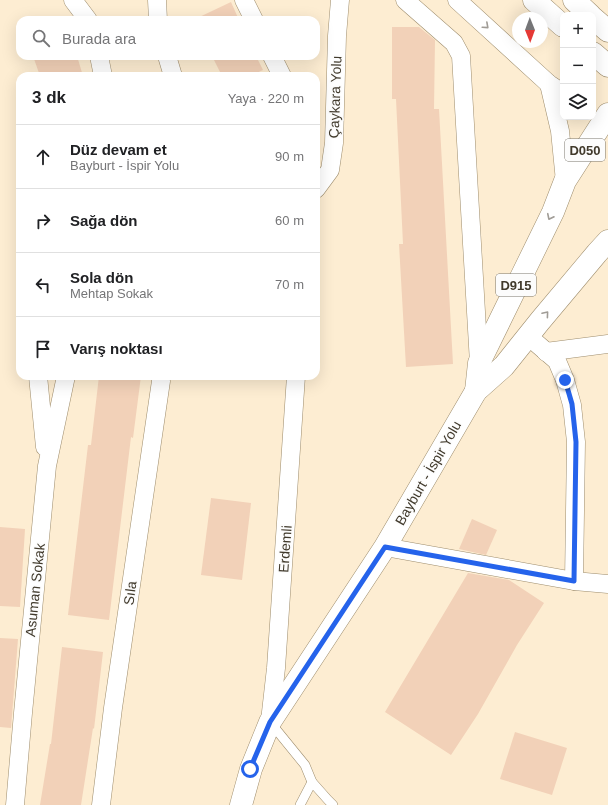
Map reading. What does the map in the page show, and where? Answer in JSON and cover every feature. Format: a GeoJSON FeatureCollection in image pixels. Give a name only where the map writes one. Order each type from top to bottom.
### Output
{"type":"FeatureCollection","features":[{"type":"Feature","properties":{"kind":"main road"},"geometry":{"type":"LineString","coordinates":[[534,0],[560,23]]}},
{"type":"Feature","properties":{"kind":"main road"},"geometry":{"type":"LineString","coordinates":[[574,0],[587,12]]}},
{"type":"Feature","properties":{"kind":"main road"},"geometry":{"type":"LineString","coordinates":[[596,21],[608,31]]}},
{"type":"Feature","properties":{"kind":"main road"},"geometry":{"type":"LineString","coordinates":[[596,56],[608,66]]}},
{"type":"Feature","properties":{"kind":"main road","name":"D050"},"geometry":{"type":"LineString","coordinates":[[565,181],[603,117]]}},
{"type":"Feature","properties":{"kind":"main road","name":"Bayburt - İspir Yolu"},"geometry":{"type":"LineString","coordinates":[[476,391],[478,363],[553,212],[565,181]]}},
{"type":"Feature","properties":{"kind":"main road","name":"Bayburt - İspir Yolu"},"geometry":{"type":"LineString","coordinates":[[242,805],[250,769],[270,722],[385,547],[476,391],[504,366],[604,247]]}},
{"type":"Feature","properties":{"kind":"street"},"geometry":{"type":"LineString","coordinates":[[74,0],[85,16]]}},
{"type":"Feature","properties":{"kind":"street"},"geometry":{"type":"LineString","coordinates":[[157,0],[158,16]]}},
{"type":"Feature","properties":{"kind":"street"},"geometry":{"type":"LineString","coordinates":[[244,0],[252,16]]}},
{"type":"Feature","properties":{"kind":"street","name":"Çaykara Yolu"},"geometry":{"type":"LineString","coordinates":[[320,183],[330,170],[334,144],[337,36],[340,0]]}},
{"type":"Feature","properties":{"kind":"street"},"geometry":{"type":"LineString","coordinates":[[405,0],[454,43],[461,56],[478,363]]}},
{"type":"Feature","properties":{"kind":"street"},"geometry":{"type":"LineString","coordinates":[[457,0],[556,88],[565,181]]}},
{"type":"Feature","properties":{"kind":"street"},"geometry":{"type":"LineString","coordinates":[[100,60],[103,72]]}},
{"type":"Feature","properties":{"kind":"street"},"geometry":{"type":"LineString","coordinates":[[168,60],[172,72]]}},
{"type":"Feature","properties":{"kind":"street"},"geometry":{"type":"LineString","coordinates":[[274,60],[280,72]]}},
{"type":"Feature","properties":{"kind":"street"},"geometry":{"type":"LineString","coordinates":[[528,336],[557,361],[565,380],[572,404],[576,442],[574,581]]}},
{"type":"Feature","properties":{"kind":"street"},"geometry":{"type":"LineString","coordinates":[[546,352],[608,344]]}},
{"type":"Feature","properties":{"kind":"street"},"geometry":{"type":"LineString","coordinates":[[38,380],[47,466]]}},
{"type":"Feature","properties":{"kind":"street","name":"Asuman Sokak"},"geometry":{"type":"LineString","coordinates":[[15,805],[47,466],[65,380]]}},
{"type":"Feature","properties":{"kind":"street","name":"Sıla"},"geometry":{"type":"LineString","coordinates":[[101,805],[113,708],[161,380]]}},
{"type":"Feature","properties":{"kind":"street","name":"Erdemli"},"geometry":{"type":"LineString","coordinates":[[270,722],[277,660],[296,380]]}},
{"type":"Feature","properties":{"kind":"street"},"geometry":{"type":"LineString","coordinates":[[385,547],[574,581],[608,584]]}},
{"type":"Feature","properties":{"kind":"lane"},"geometry":{"type":"LineString","coordinates":[[270,722],[305,765],[312,782],[333,805]]}},
{"type":"Feature","properties":{"kind":"lane"},"geometry":{"type":"LineString","coordinates":[[300,805],[312,782]]}},
{"type":"Feature","properties":{"kind":"building"},"geometry":{"type":"Polygon","coordinates":[[[231,2],[237,16],[201,16],[231,2]]]}},
{"type":"Feature","properties":{"kind":"building"},"geometry":{"type":"Polygon","coordinates":[[[392,27],[419,27],[435,40],[434,109],[439,109],[453,364],[406,367],[399,244],[403,244],[396,99],[392,99],[392,27]]]}},
{"type":"Feature","properties":{"kind":"building"},"geometry":{"type":"Polygon","coordinates":[[[34,60],[78,60],[82,72],[39,72],[34,60]]]}},
{"type":"Feature","properties":{"kind":"building"},"geometry":{"type":"Polygon","coordinates":[[[214,60],[258,60],[263,70],[259,72],[220,72],[214,60]]]}},
{"type":"Feature","properties":{"kind":"building"},"geometry":{"type":"Polygon","coordinates":[[[99,380],[140,380],[133,438],[131,437],[109,620],[68,615],[88,445],[91,445],[99,380]]]}},
{"type":"Feature","properties":{"kind":"building"},"geometry":{"type":"Polygon","coordinates":[[[211,498],[251,503],[242,580],[201,575],[211,498]]]}},
{"type":"Feature","properties":{"kind":"building"},"geometry":{"type":"Polygon","coordinates":[[[472,519],[497,530],[486,555],[459,549],[472,519]]]}},
{"type":"Feature","properties":{"kind":"building"},"geometry":{"type":"Polygon","coordinates":[[[0,527],[25,529],[20,607],[0,606],[0,527]]]}},
{"type":"Feature","properties":{"kind":"building"},"geometry":{"type":"Polygon","coordinates":[[[468,573],[509,580],[544,603],[517,645],[478,714],[451,755],[385,712],[468,573]]]}},
{"type":"Feature","properties":{"kind":"building"},"geometry":{"type":"Polygon","coordinates":[[[0,638],[18,639],[11,728],[0,727],[0,638]]]}},
{"type":"Feature","properties":{"kind":"building"},"geometry":{"type":"Polygon","coordinates":[[[62,647],[103,652],[94,729],[93,728],[81,805],[40,805],[51,744],[62,647]]]}},
{"type":"Feature","properties":{"kind":"building"},"geometry":{"type":"Polygon","coordinates":[[[515,732],[567,748],[552,795],[500,779],[515,732]]]}},
{"type":"Feature","properties":{"kind":"route"},"geometry":{"type":"LineString","coordinates":[[250,769],[270,722],[385,547],[574,581],[576,442],[572,404],[565,380]]}}]}
